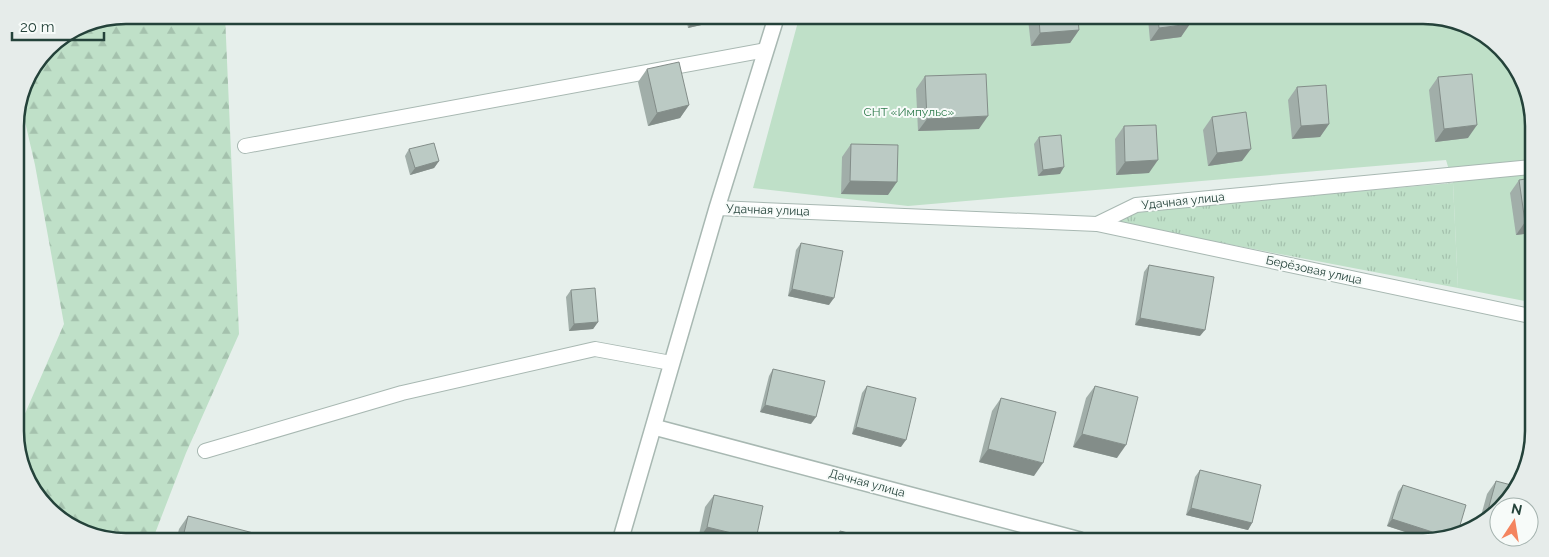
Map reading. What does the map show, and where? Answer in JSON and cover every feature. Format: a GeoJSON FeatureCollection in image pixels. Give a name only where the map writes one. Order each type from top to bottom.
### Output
{"type":"FeatureCollection","features":[{"type":"Feature","properties":{"kind":"street"},"geometry":{"type":"LineString","coordinates":[[622,533],[654,428],[671,362],[774,24]]}},
{"type":"Feature","properties":{"kind":"street","name":"Дачная улица"},"geometry":{"type":"LineString","coordinates":[[654,428],[1053,533]]}},
{"type":"Feature","properties":{"kind":"lane"},"geometry":{"type":"LineString","coordinates":[[246,146],[766,50]]}},
{"type":"Feature","properties":{"kind":"lane","name":"Удачная улица"},"geometry":{"type":"LineString","coordinates":[[717,208],[1098,224],[1136,205],[1525,168]]}},
{"type":"Feature","properties":{"kind":"lane","name":"Берёзовая улица"},"geometry":{"type":"LineString","coordinates":[[1098,224],[1525,315]]}},
{"type":"Feature","properties":{"kind":"lane"},"geometry":{"type":"LineString","coordinates":[[205,451],[402,393],[595,349],[671,362]]}},
{"type":"Feature","properties":{"kind":"green space"},"geometry":{"type":"Polygon","coordinates":[[[225,24],[239,334],[186,453],[155,533],[119,533],[93,528],[81,523],[58,508],[49,499],[34,476],[29,464],[25,445],[24,416],[64,324],[35,165],[24,118],[27,99],[41,69],[58,49],[81,34],[99,27],[112,25],[225,24]]]}},
{"type":"Feature","properties":{"kind":"green space","name":"СНТ «Импульс»"},"geometry":{"type":"Polygon","coordinates":[[[797,24],[1437,25],[1468,34],[1491,49],[1512,75],[1522,99],[1525,126],[1525,301],[1458,288],[1453,183],[1446,160],[908,206],[753,188],[797,24]]]}},
{"type":"Feature","properties":{"kind":"green space"},"geometry":{"type":"Polygon","coordinates":[[[1453,183],[1458,288],[1112,222],[1138,210],[1453,183]]]}},
{"type":"Feature","properties":{"kind":"building"},"geometry":{"type":"Polygon","coordinates":[[[1039,24],[1078,24],[1079,30],[1040,33],[1039,24]]]}},
{"type":"Feature","properties":{"kind":"building"},"geometry":{"type":"Polygon","coordinates":[[[1159,24],[1190,24],[1159,28],[1159,24]]]}},
{"type":"Feature","properties":{"kind":"building"},"geometry":{"type":"Polygon","coordinates":[[[679,62],[689,105],[657,113],[647,69],[679,62]]]}},
{"type":"Feature","properties":{"kind":"building"},"geometry":{"type":"Polygon","coordinates":[[[986,74],[988,116],[927,119],[925,76],[986,74]]]}},
{"type":"Feature","properties":{"kind":"building"},"geometry":{"type":"Polygon","coordinates":[[[1472,74],[1477,125],[1444,129],[1438,77],[1472,74]]]}},
{"type":"Feature","properties":{"kind":"building"},"geometry":{"type":"Polygon","coordinates":[[[1326,85],[1329,124],[1301,126],[1297,87],[1326,85]]]}},
{"type":"Feature","properties":{"kind":"building"},"geometry":{"type":"Polygon","coordinates":[[[1246,112],[1251,149],[1217,153],[1212,117],[1246,112]]]}},
{"type":"Feature","properties":{"kind":"building"},"geometry":{"type":"Polygon","coordinates":[[[1156,125],[1158,160],[1125,162],[1124,126],[1156,125]]]}},
{"type":"Feature","properties":{"kind":"building"},"geometry":{"type":"Polygon","coordinates":[[[1061,135],[1064,167],[1043,170],[1039,137],[1061,135]]]}},
{"type":"Feature","properties":{"kind":"building"},"geometry":{"type":"Polygon","coordinates":[[[434,143],[439,161],[415,168],[409,149],[434,143]]]}},
{"type":"Feature","properties":{"kind":"building"},"geometry":{"type":"Polygon","coordinates":[[[851,144],[898,145],[897,182],[850,181],[851,144]]]}},
{"type":"Feature","properties":{"kind":"building"},"geometry":{"type":"Polygon","coordinates":[[[1525,179],[1525,222],[1519,180],[1525,179]]]}},
{"type":"Feature","properties":{"kind":"building"},"geometry":{"type":"Polygon","coordinates":[[[801,243],[843,251],[834,298],[792,289],[801,243]]]}},
{"type":"Feature","properties":{"kind":"building"},"geometry":{"type":"Polygon","coordinates":[[[1149,265],[1214,277],[1205,330],[1140,318],[1149,265]]]}},
{"type":"Feature","properties":{"kind":"building"},"geometry":{"type":"Polygon","coordinates":[[[595,288],[598,322],[574,324],[571,290],[595,288]]]}},
{"type":"Feature","properties":{"kind":"building"},"geometry":{"type":"Polygon","coordinates":[[[773,369],[825,381],[816,417],[765,405],[773,369]]]}},
{"type":"Feature","properties":{"kind":"building"},"geometry":{"type":"Polygon","coordinates":[[[867,386],[916,398],[906,440],[856,427],[867,386]]]}},
{"type":"Feature","properties":{"kind":"building"},"geometry":{"type":"Polygon","coordinates":[[[1095,386],[1138,397],[1126,445],[1082,434],[1095,386]]]}},
{"type":"Feature","properties":{"kind":"building"},"geometry":{"type":"Polygon","coordinates":[[[1001,398],[1056,412],[1043,463],[988,449],[1001,398]]]}},
{"type":"Feature","properties":{"kind":"building"},"geometry":{"type":"Polygon","coordinates":[[[1200,470],[1261,485],[1252,523],[1191,508],[1200,470]]]}},
{"type":"Feature","properties":{"kind":"building"},"geometry":{"type":"Polygon","coordinates":[[[1496,481],[1510,485],[1500,497],[1492,497],[1496,481]]]}},
{"type":"Feature","properties":{"kind":"building"},"geometry":{"type":"Polygon","coordinates":[[[1403,485],[1466,505],[1460,526],[1443,531],[1434,532],[1392,519],[1403,485]]]}},
{"type":"Feature","properties":{"kind":"building"},"geometry":{"type":"Polygon","coordinates":[[[714,495],[763,506],[757,533],[732,533],[707,527],[714,495]]]}},
{"type":"Feature","properties":{"kind":"building"},"geometry":{"type":"Polygon","coordinates":[[[188,516],[253,533],[184,533],[188,516]]]}}]}
